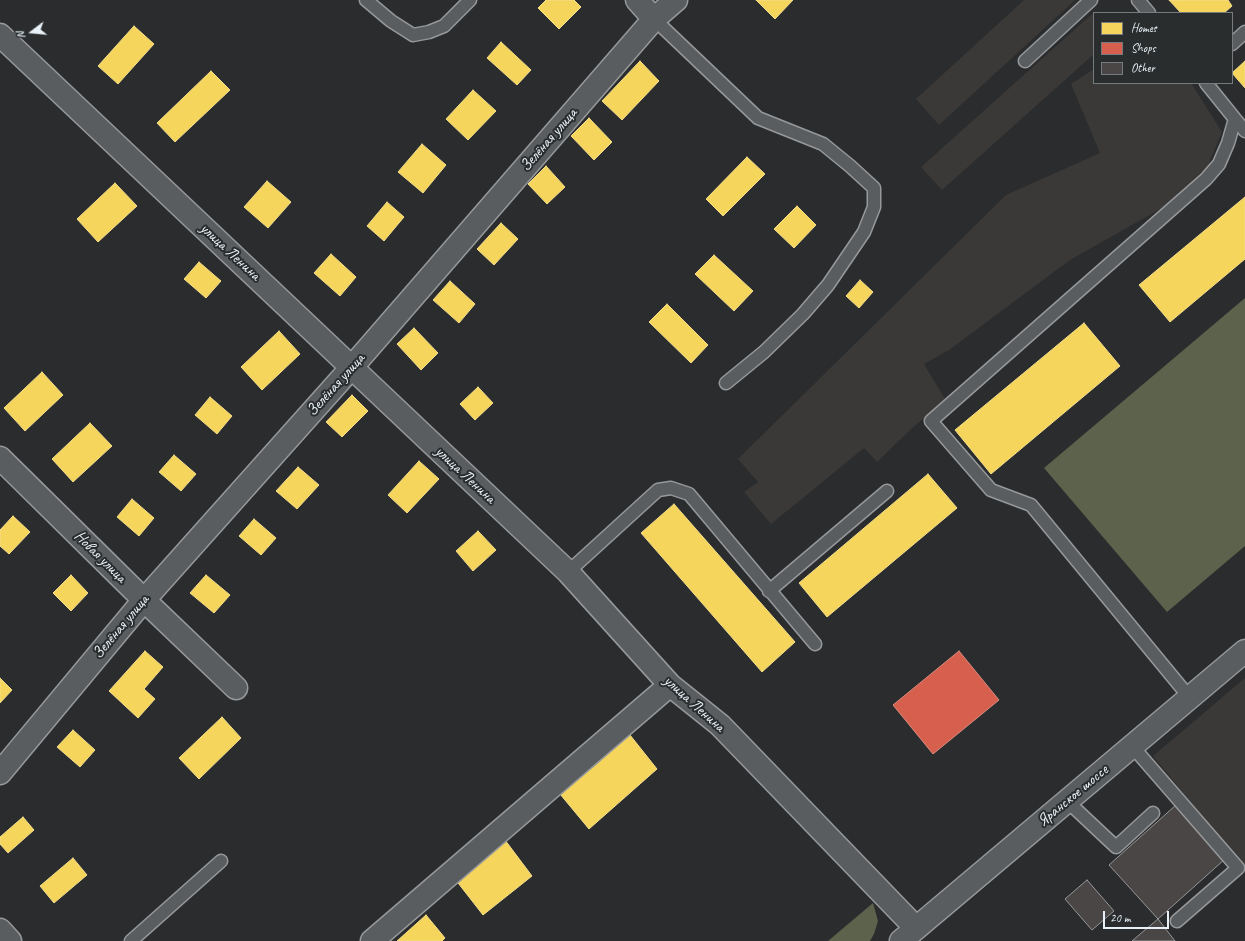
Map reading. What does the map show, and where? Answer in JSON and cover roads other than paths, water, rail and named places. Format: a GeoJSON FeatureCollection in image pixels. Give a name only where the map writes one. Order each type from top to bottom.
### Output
{"type":"FeatureCollection","features":[{"type":"Feature","properties":{"kind":"street"},"geometry":{"type":"LineString","coordinates":[[638,0],[654,19]]}},
{"type":"Feature","properties":{"kind":"street","name":"Зелёная улица"},"geometry":{"type":"LineString","coordinates":[[0,773],[144,600],[352,368],[654,19],[676,0]]}},
{"type":"Feature","properties":{"kind":"street","name":"улица Ленина"},"geometry":{"type":"LineString","coordinates":[[0,35],[568,572],[670,685],[720,725],[915,937]]}},
{"type":"Feature","properties":{"kind":"street","name":"Новая улица"},"geometry":{"type":"LineString","coordinates":[[0,458],[236,688]]}},
{"type":"Feature","properties":{"kind":"street","name":"Яранское шоссе"},"geometry":{"type":"LineString","coordinates":[[915,937],[1067,801],[1245,651]]}},
{"type":"Feature","properties":{"kind":"street"},"geometry":{"type":"LineString","coordinates":[[372,941],[670,685]]}},
{"type":"Feature","properties":{"kind":"street"},"geometry":{"type":"LineString","coordinates":[[0,930],[10,941]]}},
{"type":"Feature","properties":{"kind":"lane"},"geometry":{"type":"LineString","coordinates":[[366,0],[391,21],[413,35],[429,32],[444,26],[470,0]]}},
{"type":"Feature","properties":{"kind":"lane"},"geometry":{"type":"LineString","coordinates":[[1025,62],[1091,0]]}},
{"type":"Feature","properties":{"kind":"lane"},"geometry":{"type":"LineString","coordinates":[[1138,0],[1148,12]]}},
{"type":"Feature","properties":{"kind":"lane"},"geometry":{"type":"LineString","coordinates":[[654,19],[758,118],[823,144],[874,188],[874,207],[864,232],[828,285],[803,314],[764,352],[726,383]]}},
{"type":"Feature","properties":{"kind":"lane"},"geometry":{"type":"LineString","coordinates":[[1233,43],[1245,32]]}},
{"type":"Feature","properties":{"kind":"lane"},"geometry":{"type":"LineString","coordinates":[[1207,84],[1245,131]]}},
{"type":"Feature","properties":{"kind":"lane"},"geometry":{"type":"LineString","coordinates":[[1190,698],[1030,505],[991,490],[931,421],[1206,180],[1219,164],[1228,143],[1235,119]]}},
{"type":"Feature","properties":{"kind":"lane"},"geometry":{"type":"LineString","coordinates":[[568,572],[658,490],[671,488],[688,494],[815,644]]}},
{"type":"Feature","properties":{"kind":"lane"},"geometry":{"type":"LineString","coordinates":[[769,591],[887,491]]}},
{"type":"Feature","properties":{"kind":"lane"},"geometry":{"type":"LineString","coordinates":[[1132,746],[1238,868],[1177,921]]}},
{"type":"Feature","properties":{"kind":"lane"},"geometry":{"type":"LineString","coordinates":[[1067,801],[1116,847],[1154,813]]}},
{"type":"Feature","properties":{"kind":"lane"},"geometry":{"type":"LineString","coordinates":[[131,941],[220,861]]}}]}
